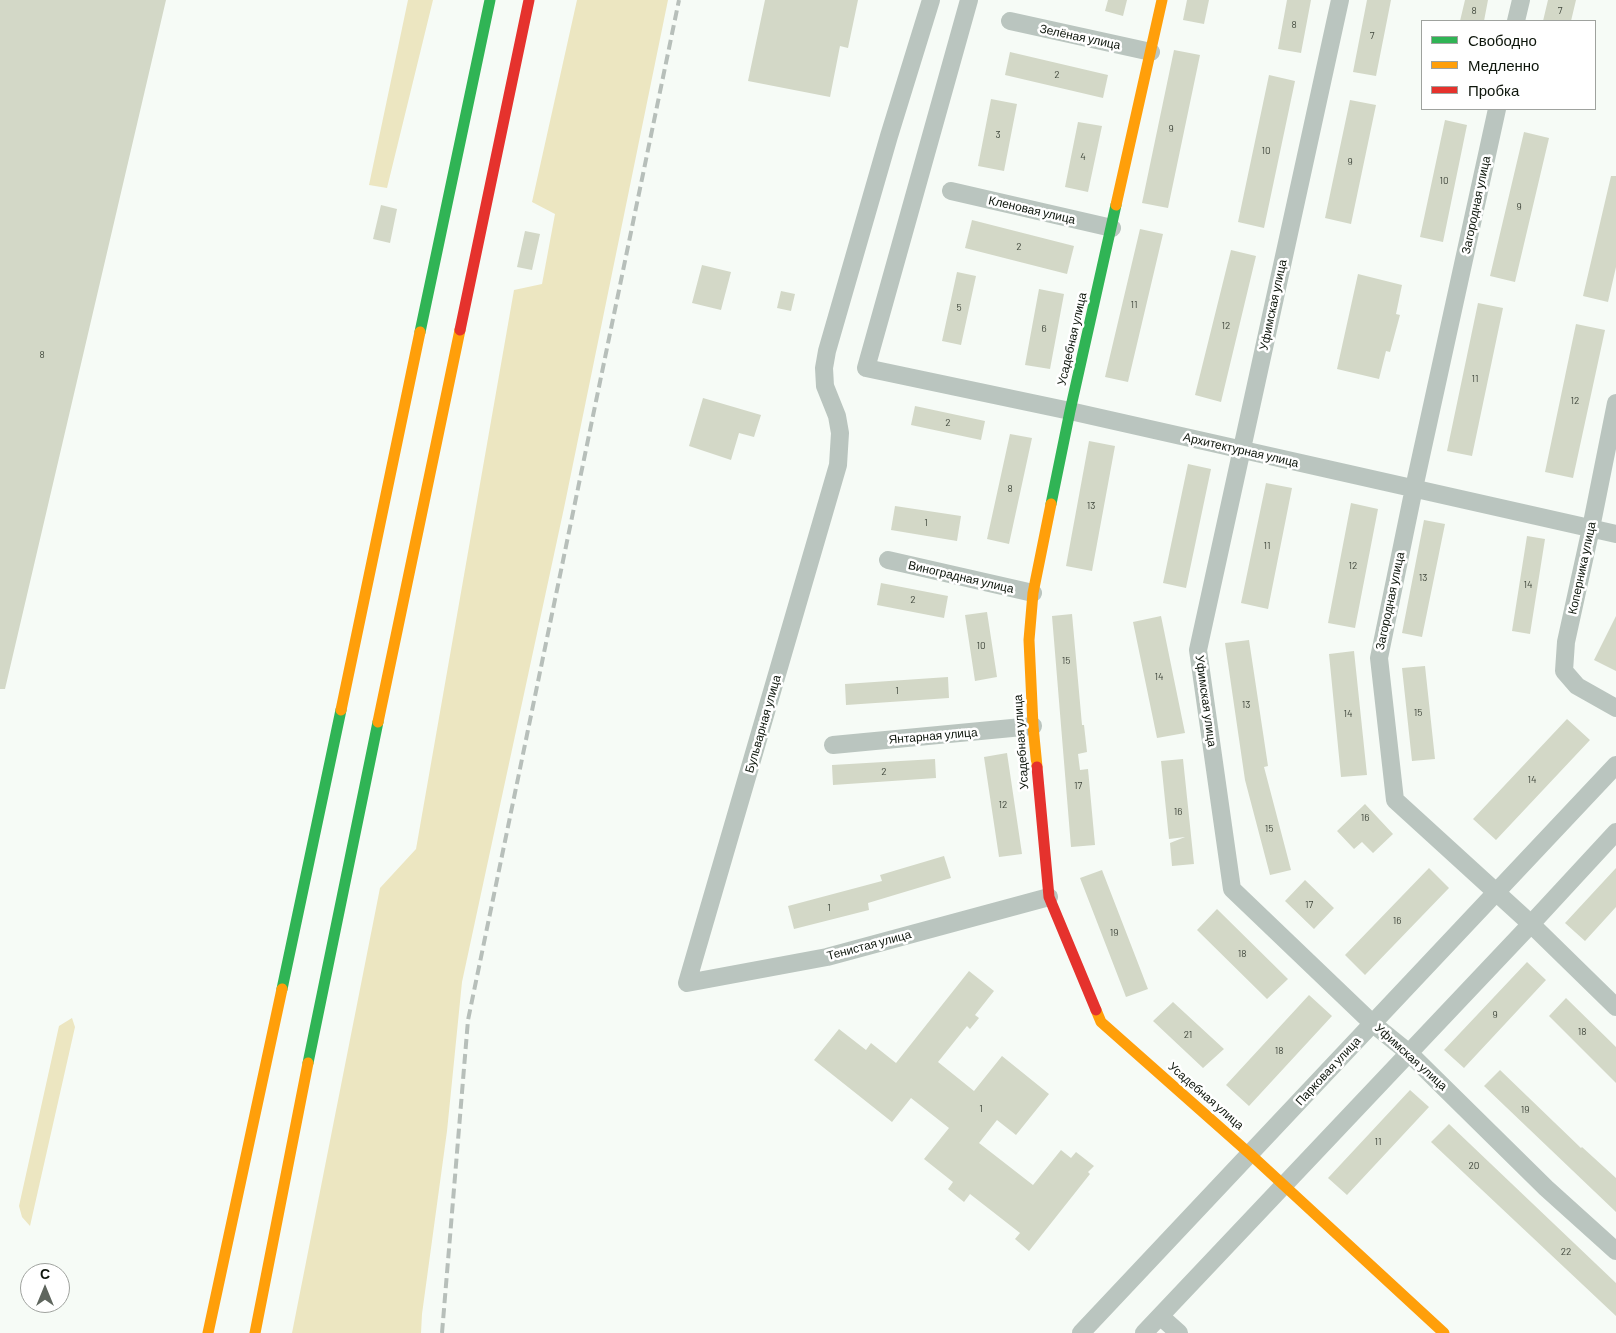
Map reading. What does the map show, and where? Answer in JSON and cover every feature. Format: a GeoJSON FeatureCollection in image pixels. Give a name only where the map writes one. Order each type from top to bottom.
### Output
{"type":"FeatureCollection","features":[{"type":"Feature","properties":{"kind":"main road"},"geometry":{"type":"LineString","coordinates":[[208,1333],[490,0]]}},
{"type":"Feature","properties":{"kind":"main road"},"geometry":{"type":"LineString","coordinates":[[255,1333],[322,988],[529,0]]}},
{"type":"Feature","properties":{"kind":"main road","name":"Усадебная улица"},"geometry":{"type":"LineString","coordinates":[[1162,0],[1070,411],[1033,593],[1029,640],[1033,726],[1049,897],[1101,1022],[1250,1154],[1444,1333]]}},
{"type":"Feature","properties":{"kind":"street","name":"Бульварная улица"},"geometry":{"type":"LineString","coordinates":[[687,983],[838,465],[840,433],[837,416],[825,386],[824,368],[827,351],[889,136],[931,0]]}},
{"type":"Feature","properties":{"kind":"street","name":"Архитектурная улица"},"geometry":{"type":"LineString","coordinates":[[969,0],[866,368],[1070,411],[1616,534]]}},
{"type":"Feature","properties":{"kind":"street","name":"Уфимская улица"},"geometry":{"type":"LineString","coordinates":[[1340,0],[1198,650],[1232,889],[1372,1023],[1409,1053],[1546,1188],[1616,1251]]}},
{"type":"Feature","properties":{"kind":"street"},"geometry":{"type":"LineString","coordinates":[[1516,20],[1521,0]]}},
{"type":"Feature","properties":{"kind":"street","name":"Зелёная улица"},"geometry":{"type":"LineString","coordinates":[[1010,21],[1151,52]]}},
{"type":"Feature","properties":{"kind":"street","name":"Загородная улица"},"geometry":{"type":"LineString","coordinates":[[1497,110],[1414,488],[1379,658],[1395,800],[1497,892],[1616,1007]]}},
{"type":"Feature","properties":{"kind":"street","name":"Кленовая улица"},"geometry":{"type":"LineString","coordinates":[[951,191],[1112,228]]}},
{"type":"Feature","properties":{"kind":"street","name":"Коперника улица"},"geometry":{"type":"LineString","coordinates":[[1616,403],[1566,642],[1564,671],[1577,686],[1616,708]]}},
{"type":"Feature","properties":{"kind":"street","name":"Виноградная улица"},"geometry":{"type":"LineString","coordinates":[[888,560],[1033,593]]}},
{"type":"Feature","properties":{"kind":"street","name":"Янтарная улица"},"geometry":{"type":"LineString","coordinates":[[833,745],[1033,726]]}},
{"type":"Feature","properties":{"kind":"street","name":"Парковая улица"},"geometry":{"type":"LineString","coordinates":[[1081,1333],[1616,765]]}},
{"type":"Feature","properties":{"kind":"street"},"geometry":{"type":"LineString","coordinates":[[1144,1333],[1616,832]]}},
{"type":"Feature","properties":{"kind":"street","name":"Тенистая улица"},"geometry":{"type":"LineString","coordinates":[[687,983],[827,956],[1049,897]]}},
{"type":"Feature","properties":{"kind":"street"},"geometry":{"type":"LineString","coordinates":[[1160,1316],[1179,1333]]}},
{"type":"Feature","properties":{"kind":"shaded area"},"geometry":{"type":"Polygon","coordinates":[[[408,0],[433,0],[387,188],[369,185],[408,0]]]}},
{"type":"Feature","properties":{"kind":"shaded area"},"geometry":{"type":"Polygon","coordinates":[[[577,0],[668,0],[564,508],[462,982],[447,1131],[421,1333],[292,1333],[380,888],[416,849],[514,290],[542,284],[555,214],[532,202],[577,0]]]}},
{"type":"Feature","properties":{"kind":"shaded area"},"geometry":{"type":"Polygon","coordinates":[[[72,1018],[75,1027],[30,1226],[22,1217],[19,1206],[59,1026],[72,1018]]]}},
{"type":"Feature","properties":{"kind":"building"},"geometry":{"type":"Polygon","coordinates":[[[0,0],[166,0],[5,689],[0,689],[0,0]]]}},
{"type":"Feature","properties":{"kind":"building"},"geometry":{"type":"Polygon","coordinates":[[[765,0],[858,0],[848,48],[840,46],[830,97],[748,81],[765,0]]]}},
{"type":"Feature","properties":{"kind":"building"},"geometry":{"type":"Polygon","coordinates":[[[1108,0],[1127,0],[1123,16],[1105,11],[1108,0]]]}},
{"type":"Feature","properties":{"kind":"building"},"geometry":{"type":"Polygon","coordinates":[[[1187,0],[1209,0],[1204,24],[1183,20],[1187,0]]]}},
{"type":"Feature","properties":{"kind":"building"},"geometry":{"type":"Polygon","coordinates":[[[1287,0],[1311,0],[1301,53],[1278,49],[1287,0]]]}},
{"type":"Feature","properties":{"kind":"building"},"geometry":{"type":"Polygon","coordinates":[[[1367,0],[1391,0],[1376,76],[1353,72],[1367,0]]]}},
{"type":"Feature","properties":{"kind":"building"},"geometry":{"type":"Polygon","coordinates":[[[1465,0],[1488,0],[1484,20],[1460,20],[1465,0]]]}},
{"type":"Feature","properties":{"kind":"building"},"geometry":{"type":"Polygon","coordinates":[[[1548,0],[1576,0],[1571,20],[1543,20],[1548,0]]]}},
{"type":"Feature","properties":{"kind":"building"},"geometry":{"type":"Polygon","coordinates":[[[1174,50],[1200,55],[1168,208],[1142,203],[1174,50]]]}},
{"type":"Feature","properties":{"kind":"building"},"geometry":{"type":"Polygon","coordinates":[[[1010,52],[1108,75],[1103,98],[1005,75],[1010,52]]]}},
{"type":"Feature","properties":{"kind":"building"},"geometry":{"type":"Polygon","coordinates":[[[1269,75],[1295,81],[1264,228],[1238,222],[1269,75]]]}},
{"type":"Feature","properties":{"kind":"building"},"geometry":{"type":"Polygon","coordinates":[[[991,99],[1017,104],[1004,171],[978,166],[991,99]]]}},
{"type":"Feature","properties":{"kind":"building"},"geometry":{"type":"Polygon","coordinates":[[[1350,100],[1376,105],[1351,224],[1325,218],[1350,100]]]}},
{"type":"Feature","properties":{"kind":"building"},"geometry":{"type":"Polygon","coordinates":[[[1445,120],[1467,125],[1443,242],[1420,237],[1445,120]]]}},
{"type":"Feature","properties":{"kind":"building"},"geometry":{"type":"Polygon","coordinates":[[[1078,122],[1102,126],[1088,192],[1065,187],[1078,122]]]}},
{"type":"Feature","properties":{"kind":"building"},"geometry":{"type":"Polygon","coordinates":[[[1524,132],[1549,138],[1515,282],[1490,276],[1524,132]]]}},
{"type":"Feature","properties":{"kind":"building"},"geometry":{"type":"Polygon","coordinates":[[[1611,176],[1616,176],[1616,267],[1608,302],[1583,296],[1611,176]]]}},
{"type":"Feature","properties":{"kind":"building"},"geometry":{"type":"Polygon","coordinates":[[[381,205],[397,209],[390,243],[373,239],[381,205]]]}},
{"type":"Feature","properties":{"kind":"building"},"geometry":{"type":"Polygon","coordinates":[[[972,220],[1074,246],[1067,274],[965,248],[972,220]]]}},
{"type":"Feature","properties":{"kind":"building"},"geometry":{"type":"Polygon","coordinates":[[[1140,229],[1163,234],[1128,382],[1105,377],[1140,229]]]}},
{"type":"Feature","properties":{"kind":"building"},"geometry":{"type":"Polygon","coordinates":[[[525,231],[540,234],[532,270],[517,267],[525,231]]]}},
{"type":"Feature","properties":{"kind":"building"},"geometry":{"type":"Polygon","coordinates":[[[1231,250],[1256,256],[1221,402],[1195,395],[1231,250]]]}},
{"type":"Feature","properties":{"kind":"building"},"geometry":{"type":"Polygon","coordinates":[[[702,265],[731,272],[721,310],[692,303],[702,265]]]}},
{"type":"Feature","properties":{"kind":"building"},"geometry":{"type":"Polygon","coordinates":[[[957,272],[976,276],[961,345],[942,341],[957,272]]]}},
{"type":"Feature","properties":{"kind":"building"},"geometry":{"type":"Polygon","coordinates":[[[1358,274],[1402,285],[1396,314],[1400,315],[1390,352],[1386,351],[1379,379],[1337,369],[1358,274]]]}},
{"type":"Feature","properties":{"kind":"building"},"geometry":{"type":"Polygon","coordinates":[[[1039,289],[1064,294],[1050,369],[1025,365],[1039,289]]]}},
{"type":"Feature","properties":{"kind":"building"},"geometry":{"type":"Polygon","coordinates":[[[781,291],[795,294],[791,311],[777,308],[781,291]]]}},
{"type":"Feature","properties":{"kind":"building"},"geometry":{"type":"Polygon","coordinates":[[[1478,303],[1503,308],[1472,456],[1447,451],[1478,303]]]}},
{"type":"Feature","properties":{"kind":"building"},"geometry":{"type":"Polygon","coordinates":[[[1576,324],[1605,330],[1573,478],[1545,472],[1576,324]]]}},
{"type":"Feature","properties":{"kind":"building"},"geometry":{"type":"Polygon","coordinates":[[[703,398],[761,415],[754,437],[739,433],[731,460],[689,446],[703,398]]]}},
{"type":"Feature","properties":{"kind":"building"},"geometry":{"type":"Polygon","coordinates":[[[915,406],[985,421],[981,440],[911,425],[915,406]]]}},
{"type":"Feature","properties":{"kind":"building"},"geometry":{"type":"Polygon","coordinates":[[[1010,434],[1032,438],[1009,544],[987,539],[1010,434]]]}},
{"type":"Feature","properties":{"kind":"building"},"geometry":{"type":"Polygon","coordinates":[[[1089,441],[1115,446],[1092,571],[1066,566],[1089,441]]]}},
{"type":"Feature","properties":{"kind":"building"},"geometry":{"type":"Polygon","coordinates":[[[1188,464],[1211,469],[1186,588],[1163,583],[1188,464]]]}},
{"type":"Feature","properties":{"kind":"building"},"geometry":{"type":"Polygon","coordinates":[[[1266,483],[1292,488],[1268,609],[1241,603],[1266,483]]]}},
{"type":"Feature","properties":{"kind":"building"},"geometry":{"type":"Polygon","coordinates":[[[1351,503],[1378,509],[1355,628],[1328,623],[1351,503]]]}},
{"type":"Feature","properties":{"kind":"building"},"geometry":{"type":"Polygon","coordinates":[[[895,506],[961,516],[957,541],[891,530],[895,506]]]}},
{"type":"Feature","properties":{"kind":"building"},"geometry":{"type":"Polygon","coordinates":[[[1424,520],[1445,524],[1422,637],[1402,633],[1424,520]]]}},
{"type":"Feature","properties":{"kind":"building"},"geometry":{"type":"Polygon","coordinates":[[[1527,536],[1545,539],[1530,634],[1512,631],[1527,536]]]}},
{"type":"Feature","properties":{"kind":"building"},"geometry":{"type":"Polygon","coordinates":[[[881,583],[948,596],[944,618],[877,605],[881,583]]]}},
{"type":"Feature","properties":{"kind":"building"},"geometry":{"type":"Polygon","coordinates":[[[987,612],[997,677],[975,681],[965,615],[987,612]]]}},
{"type":"Feature","properties":{"kind":"building"},"geometry":{"type":"Polygon","coordinates":[[[1072,614],[1082,725],[1084,725],[1087,752],[1078,754],[1080,770],[1088,769],[1095,845],[1071,847],[1052,616],[1072,614]]]}},
{"type":"Feature","properties":{"kind":"building"},"geometry":{"type":"Polygon","coordinates":[[[1161,616],[1185,733],[1157,738],[1133,622],[1161,616]]]}},
{"type":"Feature","properties":{"kind":"building"},"geometry":{"type":"Polygon","coordinates":[[[1616,616],[1616,671],[1594,660],[1616,616]]]}},
{"type":"Feature","properties":{"kind":"building"},"geometry":{"type":"Polygon","coordinates":[[[1249,640],[1268,766],[1264,767],[1291,870],[1270,875],[1245,780],[1225,643],[1249,640]]]}},
{"type":"Feature","properties":{"kind":"building"},"geometry":{"type":"Polygon","coordinates":[[[1354,651],[1367,775],[1341,777],[1329,654],[1354,651]]]}},
{"type":"Feature","properties":{"kind":"building"},"geometry":{"type":"Polygon","coordinates":[[[1425,666],[1435,759],[1412,761],[1402,668],[1425,666]]]}},
{"type":"Feature","properties":{"kind":"building"},"geometry":{"type":"Polygon","coordinates":[[[948,677],[949,698],[846,705],[845,684],[948,677]]]}},
{"type":"Feature","properties":{"kind":"building"},"geometry":{"type":"Polygon","coordinates":[[[1567,719],[1590,740],[1496,840],[1473,819],[1567,719]]]}},
{"type":"Feature","properties":{"kind":"building"},"geometry":{"type":"Polygon","coordinates":[[[1007,753],[1022,854],[999,857],[984,757],[1007,753]]]}},
{"type":"Feature","properties":{"kind":"building"},"geometry":{"type":"Polygon","coordinates":[[[935,759],[936,778],[833,785],[832,765],[935,759]]]}},
{"type":"Feature","properties":{"kind":"building"},"geometry":{"type":"Polygon","coordinates":[[[1183,759],[1194,864],[1172,866],[1170,843],[1185,837],[1169,839],[1161,761],[1183,759]]]}},
{"type":"Feature","properties":{"kind":"building"},"geometry":{"type":"Polygon","coordinates":[[[1365,804],[1393,834],[1373,853],[1362,842],[1354,849],[1337,831],[1365,804]]]}},
{"type":"Feature","properties":{"kind":"building"},"geometry":{"type":"Polygon","coordinates":[[[944,856],[951,878],[868,903],[869,910],[794,929],[788,906],[882,881],[880,875],[944,856]]]}},
{"type":"Feature","properties":{"kind":"building"},"geometry":{"type":"Polygon","coordinates":[[[1429,868],[1449,888],[1365,975],[1345,955],[1429,868]]]}},
{"type":"Feature","properties":{"kind":"building"},"geometry":{"type":"Polygon","coordinates":[[[1616,868],[1616,907],[1585,941],[1565,923],[1616,868]]]}},
{"type":"Feature","properties":{"kind":"building"},"geometry":{"type":"Polygon","coordinates":[[[1102,870],[1148,989],[1126,997],[1080,878],[1102,870]]]}},
{"type":"Feature","properties":{"kind":"building"},"geometry":{"type":"Polygon","coordinates":[[[1305,880],[1334,908],[1314,929],[1285,901],[1305,880]]]}},
{"type":"Feature","properties":{"kind":"building"},"geometry":{"type":"Polygon","coordinates":[[[1217,909],[1288,979],[1267,999],[1197,930],[1217,909]]]}},
{"type":"Feature","properties":{"kind":"building"},"geometry":{"type":"Polygon","coordinates":[[[1527,962],[1546,980],[1464,1068],[1444,1050],[1527,962]]]}},
{"type":"Feature","properties":{"kind":"building"},"geometry":{"type":"Polygon","coordinates":[[[969,971],[994,991],[975,1015],[979,1018],[970,1029],[967,1026],[938,1062],[974,1091],[1002,1056],[1049,1094],[1016,1135],[997,1120],[979,1143],[1033,1185],[1061,1150],[1071,1158],[1076,1152],[1094,1166],[1088,1172],[1090,1174],[1029,1251],[1015,1239],[1020,1233],[970,1194],[964,1202],[948,1189],[953,1182],[924,1159],[949,1128],[911,1098],[892,1122],[814,1060],[839,1029],[866,1050],[871,1043],[896,1063],[969,971]]]}},
{"type":"Feature","properties":{"kind":"building"},"geometry":{"type":"Polygon","coordinates":[[[1309,995],[1332,1016],[1249,1106],[1226,1085],[1309,995]]]}},
{"type":"Feature","properties":{"kind":"building"},"geometry":{"type":"Polygon","coordinates":[[[1566,998],[1616,1047],[1616,1083],[1549,1016],[1566,998]]]}},
{"type":"Feature","properties":{"kind":"building"},"geometry":{"type":"Polygon","coordinates":[[[1173,1002],[1224,1049],[1203,1068],[1153,1021],[1173,1002]]]}},
{"type":"Feature","properties":{"kind":"building"},"geometry":{"type":"Polygon","coordinates":[[[1500,1070],[1581,1148],[1616,1178],[1616,1212],[1484,1086],[1500,1070]]]}},
{"type":"Feature","properties":{"kind":"building"},"geometry":{"type":"Polygon","coordinates":[[[1410,1090],[1429,1107],[1347,1195],[1328,1178],[1410,1090]]]}},
{"type":"Feature","properties":{"kind":"building"},"geometry":{"type":"Polygon","coordinates":[[[1449,1124],[1616,1283],[1616,1316],[1431,1142],[1449,1124]]]}},
{"type":"Feature","properties":{"kind":"railway"},"geometry":{"type":"LineString","coordinates":[[442,1333],[468,1020],[679,0]]}},
{"type":"Feature","properties":{"kind":"traffic: fast"},"geometry":{"type":"LineString","coordinates":[[420,332],[490,0]]}},
{"type":"Feature","properties":{"kind":"traffic: fast"},"geometry":{"type":"LineString","coordinates":[[1051,504],[1116,205]]}},
{"type":"Feature","properties":{"kind":"traffic: fast"},"geometry":{"type":"LineString","coordinates":[[282,989],[341,710]]}},
{"type":"Feature","properties":{"kind":"traffic: fast"},"geometry":{"type":"LineString","coordinates":[[308,1063],[378,722]]}},
{"type":"Feature","properties":{"kind":"traffic: slow"},"geometry":{"type":"LineString","coordinates":[[1116,205],[1162,0]]}},
{"type":"Feature","properties":{"kind":"traffic: slow"},"geometry":{"type":"LineString","coordinates":[[378,722],[460,330]]}},
{"type":"Feature","properties":{"kind":"traffic: slow"},"geometry":{"type":"LineString","coordinates":[[341,710],[420,332]]}},
{"type":"Feature","properties":{"kind":"traffic: slow"},"geometry":{"type":"LineString","coordinates":[[1037,767],[1029,640],[1033,593],[1051,504]]}},
{"type":"Feature","properties":{"kind":"traffic: slow"},"geometry":{"type":"LineString","coordinates":[[208,1333],[282,989]]}},
{"type":"Feature","properties":{"kind":"traffic: slow"},"geometry":{"type":"LineString","coordinates":[[1096,1010],[1101,1022],[1250,1154],[1444,1333]]}},
{"type":"Feature","properties":{"kind":"traffic: slow"},"geometry":{"type":"LineString","coordinates":[[255,1333],[308,1063]]}},
{"type":"Feature","properties":{"kind":"traffic: jam"},"geometry":{"type":"LineString","coordinates":[[460,330],[529,0]]}},
{"type":"Feature","properties":{"kind":"traffic: jam"},"geometry":{"type":"LineString","coordinates":[[1037,767],[1049,897],[1096,1010]]}}]}
